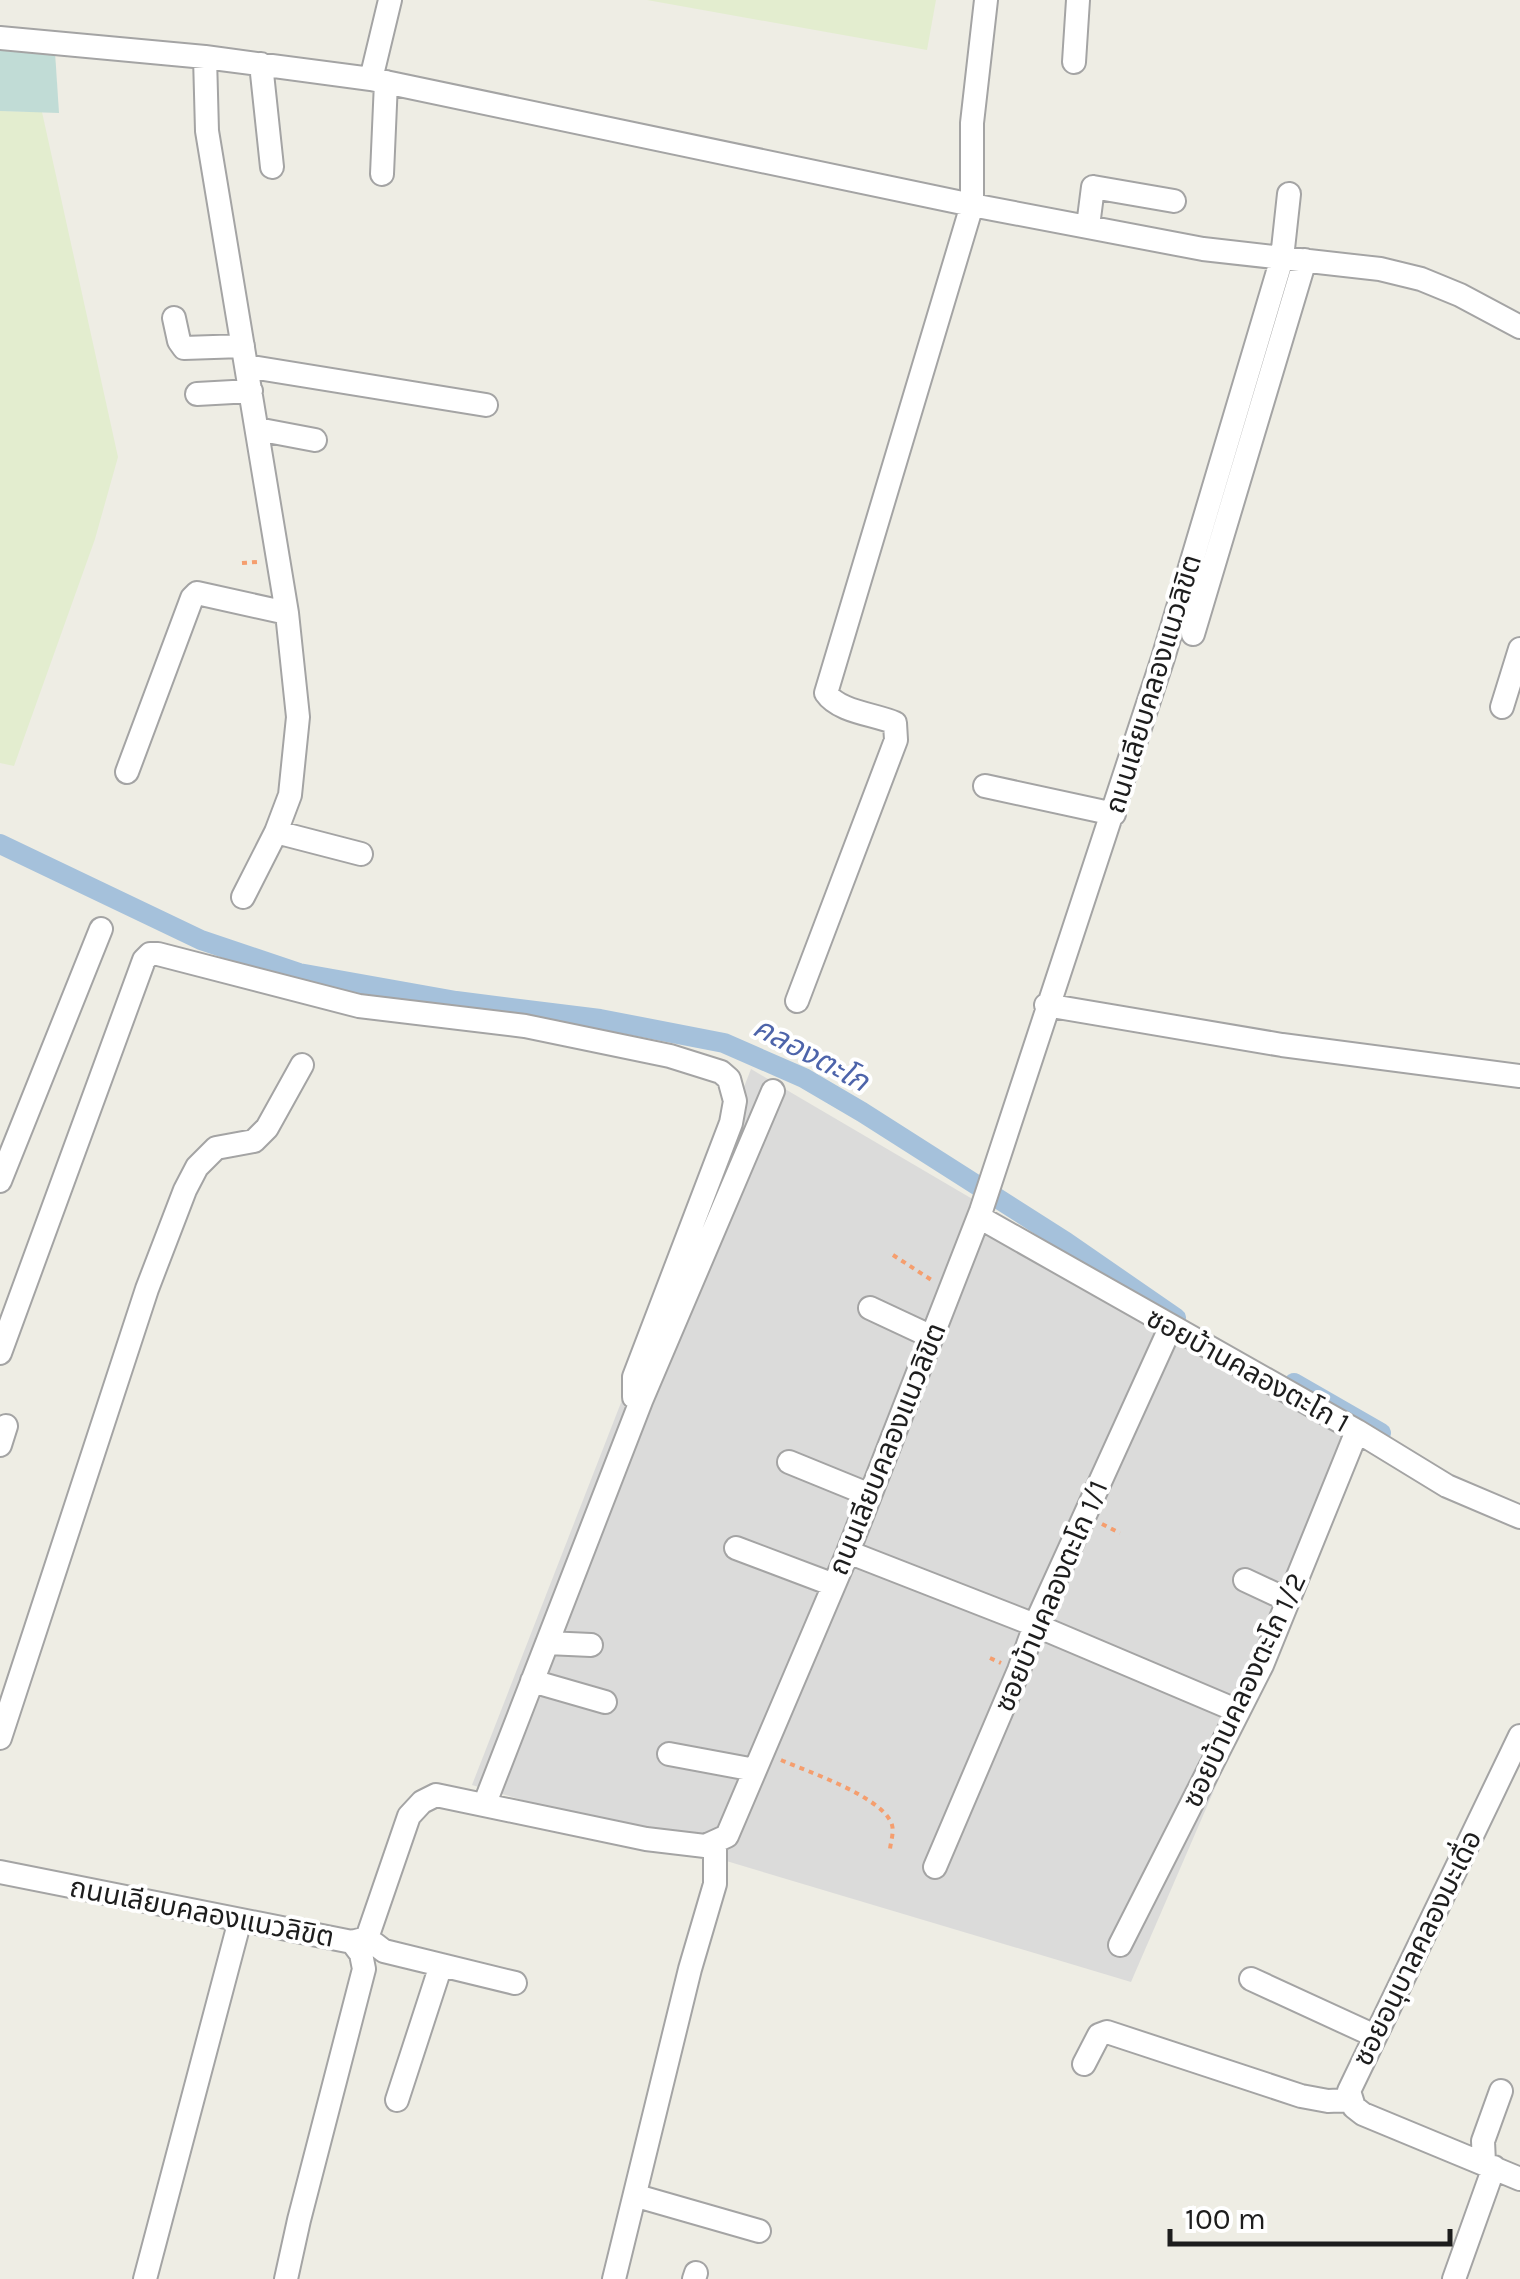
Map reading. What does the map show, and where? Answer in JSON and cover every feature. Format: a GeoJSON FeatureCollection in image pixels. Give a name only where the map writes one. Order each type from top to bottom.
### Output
{"type":"FeatureCollection","features":[{"type":"Feature","properties":{"kind":"street"},"geometry":{"type":"LineString","coordinates":[[382,174],[378,80],[390,0]]}},
{"type":"Feature","properties":{"kind":"street"},"geometry":{"type":"LineString","coordinates":[[797,1001],[896,740],[894,722],[847,707],[829,699],[826,693],[972,205],[972,122],[986,0]]}},
{"type":"Feature","properties":{"kind":"street"},"geometry":{"type":"LineString","coordinates":[[1074,62],[1078,0]]}},
{"type":"Feature","properties":{"kind":"street"},"geometry":{"type":"LineString","coordinates":[[0,38],[205,57],[378,80],[972,205],[1203,248],[1380,268],[1422,279],[1460,295],[1520,327]]}},
{"type":"Feature","properties":{"kind":"street"},"geometry":{"type":"LineString","coordinates":[[205,57],[208,131],[287,613],[298,717],[290,795],[243,897]]}},
{"type":"Feature","properties":{"kind":"street"},"geometry":{"type":"LineString","coordinates":[[261,64],[272,167]]}},
{"type":"Feature","properties":{"kind":"street"},"geometry":{"type":"LineString","coordinates":[[1088,226],[1093,187],[1174,200]]}},
{"type":"Feature","properties":{"kind":"street","name":"ถนนเลียบคลองแนวลิขิต"},"geometry":{"type":"LineString","coordinates":[[0,1872],[360,1940],[409,1816],[422,1802],[436,1795],[646,1839],[704,1846],[727,1836],[848,1552],[980,1214],[1046,1004],[1212,536],[1294,259],[1289,194]]}},
{"type":"Feature","properties":{"kind":"street"},"geometry":{"type":"LineString","coordinates":[[174,318],[184,348],[245,356],[486,405]]}},
{"type":"Feature","properties":{"kind":"street"},"geometry":{"type":"LineString","coordinates":[[197,394],[250,391]]}},
{"type":"Feature","properties":{"kind":"street"},"geometry":{"type":"LineString","coordinates":[[257,428],[315,440]]}},
{"type":"Feature","properties":{"kind":"street"},"geometry":{"type":"LineString","coordinates":[[1193,634],[1212,536]]}},
{"type":"Feature","properties":{"kind":"street"},"geometry":{"type":"LineString","coordinates":[[127,772],[197,593],[287,613]]}},
{"type":"Feature","properties":{"kind":"street"},"geometry":{"type":"LineString","coordinates":[[1502,707],[1520,648]]}},
{"type":"Feature","properties":{"kind":"street"},"geometry":{"type":"LineString","coordinates":[[985,786],[1114,814]]}},
{"type":"Feature","properties":{"kind":"street"},"geometry":{"type":"LineString","coordinates":[[276,832],[361,854]]}},
{"type":"Feature","properties":{"kind":"street"},"geometry":{"type":"LineString","coordinates":[[0,1181],[101,930]]}},
{"type":"Feature","properties":{"kind":"street"},"geometry":{"type":"LineString","coordinates":[[0,1353],[144,960],[150,954],[158,954],[360,1006],[525,1026],[670,1056],[721,1072],[729,1079],[736,1101],[731,1123],[634,1377],[634,1397],[640,1401]]}},
{"type":"Feature","properties":{"kind":"street"},"geometry":{"type":"LineString","coordinates":[[1046,1004],[1282,1045],[1520,1076]]}},
{"type":"Feature","properties":{"kind":"street"},"geometry":{"type":"LineString","coordinates":[[0,1738],[148,1288],[185,1190],[197,1167],[216,1148],[254,1141],[267,1128],[302,1065]]}},
{"type":"Feature","properties":{"kind":"street"},"geometry":{"type":"LineString","coordinates":[[485,1803],[640,1401],[772,1091]]}},
{"type":"Feature","properties":{"kind":"street","name":"ซอยบ้านคลองตะโก 1"},"geometry":{"type":"LineString","coordinates":[[980,1214],[1357,1430],[1447,1486],[1520,1517]]}},
{"type":"Feature","properties":{"kind":"street"},"geometry":{"type":"LineString","coordinates":[[870,1308],[932,1337]]}},
{"type":"Feature","properties":{"kind":"street","name":"ซอยบ้านคลองตะโก 1/1"},"geometry":{"type":"LineString","coordinates":[[935,1867],[1020,1670],[1034,1625],[1171,1326]]}},
{"type":"Feature","properties":{"kind":"street","name":"ซอยบ้านคลองตะโก 1/2"},"geometry":{"type":"LineString","coordinates":[[1120,1945],[1262,1665],[1357,1430]]}},
{"type":"Feature","properties":{"kind":"street"},"geometry":{"type":"LineString","coordinates":[[789,1462],[870,1496]]}},
{"type":"Feature","properties":{"kind":"street"},"geometry":{"type":"LineString","coordinates":[[736,1548],[834,1585]]}},
{"type":"Feature","properties":{"kind":"street"},"geometry":{"type":"LineString","coordinates":[[848,1552],[1238,1711]]}},
{"type":"Feature","properties":{"kind":"street"},"geometry":{"type":"LineString","coordinates":[[1245,1580],[1288,1600]]}},
{"type":"Feature","properties":{"kind":"street"},"geometry":{"type":"LineString","coordinates":[[547,1643],[591,1645]]}},
{"type":"Feature","properties":{"kind":"street"},"geometry":{"type":"LineString","coordinates":[[532,1682],[606,1702]]}},
{"type":"Feature","properties":{"kind":"street","name":"ซอยอนุบาลคลองมะเดื่อ"},"geometry":{"type":"LineString","coordinates":[[1520,1736],[1350,2091],[1350,2100],[1363,2114],[1520,2179]]}},
{"type":"Feature","properties":{"kind":"street"},"geometry":{"type":"LineString","coordinates":[[669,1754],[759,1761]]}},
{"type":"Feature","properties":{"kind":"street"},"geometry":{"type":"LineString","coordinates":[[614,2279],[690,1969],[715,1884],[714,1844]]}},
{"type":"Feature","properties":{"kind":"street"},"geometry":{"type":"LineString","coordinates":[[145,2279],[240,1920]]}},
{"type":"Feature","properties":{"kind":"street"},"geometry":{"type":"LineString","coordinates":[[360,1940],[384,1951],[514,1983]]}},
{"type":"Feature","properties":{"kind":"street"},"geometry":{"type":"LineString","coordinates":[[286,2279],[364,1968],[360,1940]]}},
{"type":"Feature","properties":{"kind":"street"},"geometry":{"type":"LineString","coordinates":[[397,2100],[441,1965]]}},
{"type":"Feature","properties":{"kind":"street"},"geometry":{"type":"LineString","coordinates":[[1250,1980],[1375,2036]]}},
{"type":"Feature","properties":{"kind":"street"},"geometry":{"type":"LineString","coordinates":[[1084,2064],[1100,2035],[1107,2032],[1301,2096],[1350,2100]]}},
{"type":"Feature","properties":{"kind":"street"},"geometry":{"type":"LineString","coordinates":[[1454,2279],[1489,2165],[1482,2142],[1501,2090]]}},
{"type":"Feature","properties":{"kind":"street"},"geometry":{"type":"LineString","coordinates":[[637,2196],[759,2230]]}},
{"type":"Feature","properties":{"kind":"path"},"geometry":{"type":"LineString","coordinates":[[893,1255],[949,1292]]}},
{"type":"Feature","properties":{"kind":"path"},"geometry":{"type":"LineString","coordinates":[[759,1761],[862,1796],[888,1817],[893,1828],[890,1848]]}},
{"type":"Feature","properties":{"kind":"shaded area"},"geometry":{"type":"Polygon","coordinates":[[[0,47],[55,52],[59,113],[0,111],[0,47]]]}},
{"type":"Feature","properties":{"kind":"shaded area"},"geometry":{"type":"Polygon","coordinates":[[[751,1069],[1369,1432],[1131,1982],[472,1785],[751,1069]]]}},
{"type":"Feature","properties":{"kind":"green space"},"geometry":{"type":"Polygon","coordinates":[[[647,0],[936,0],[927,50],[647,0]]]}},
{"type":"Feature","properties":{"kind":"green space"},"geometry":{"type":"Polygon","coordinates":[[[0,111],[42,112],[118,457],[95,539],[14,766],[0,763],[0,111]]]}},
{"type":"Feature","properties":{"kind":"waterway","name":"คลองตะโก"},"geometry":{"type":"LineString","coordinates":[[0,844],[201,940],[299,973],[456,1001],[600,1019],[724,1043],[804,1078],[862,1112],[1066,1242],[1176,1318]]}},
{"type":"Feature","properties":{"kind":"waterway","name":"คลองตะโก"},"geometry":{"type":"LineString","coordinates":[[1294,1383],[1381,1433]]}}]}
